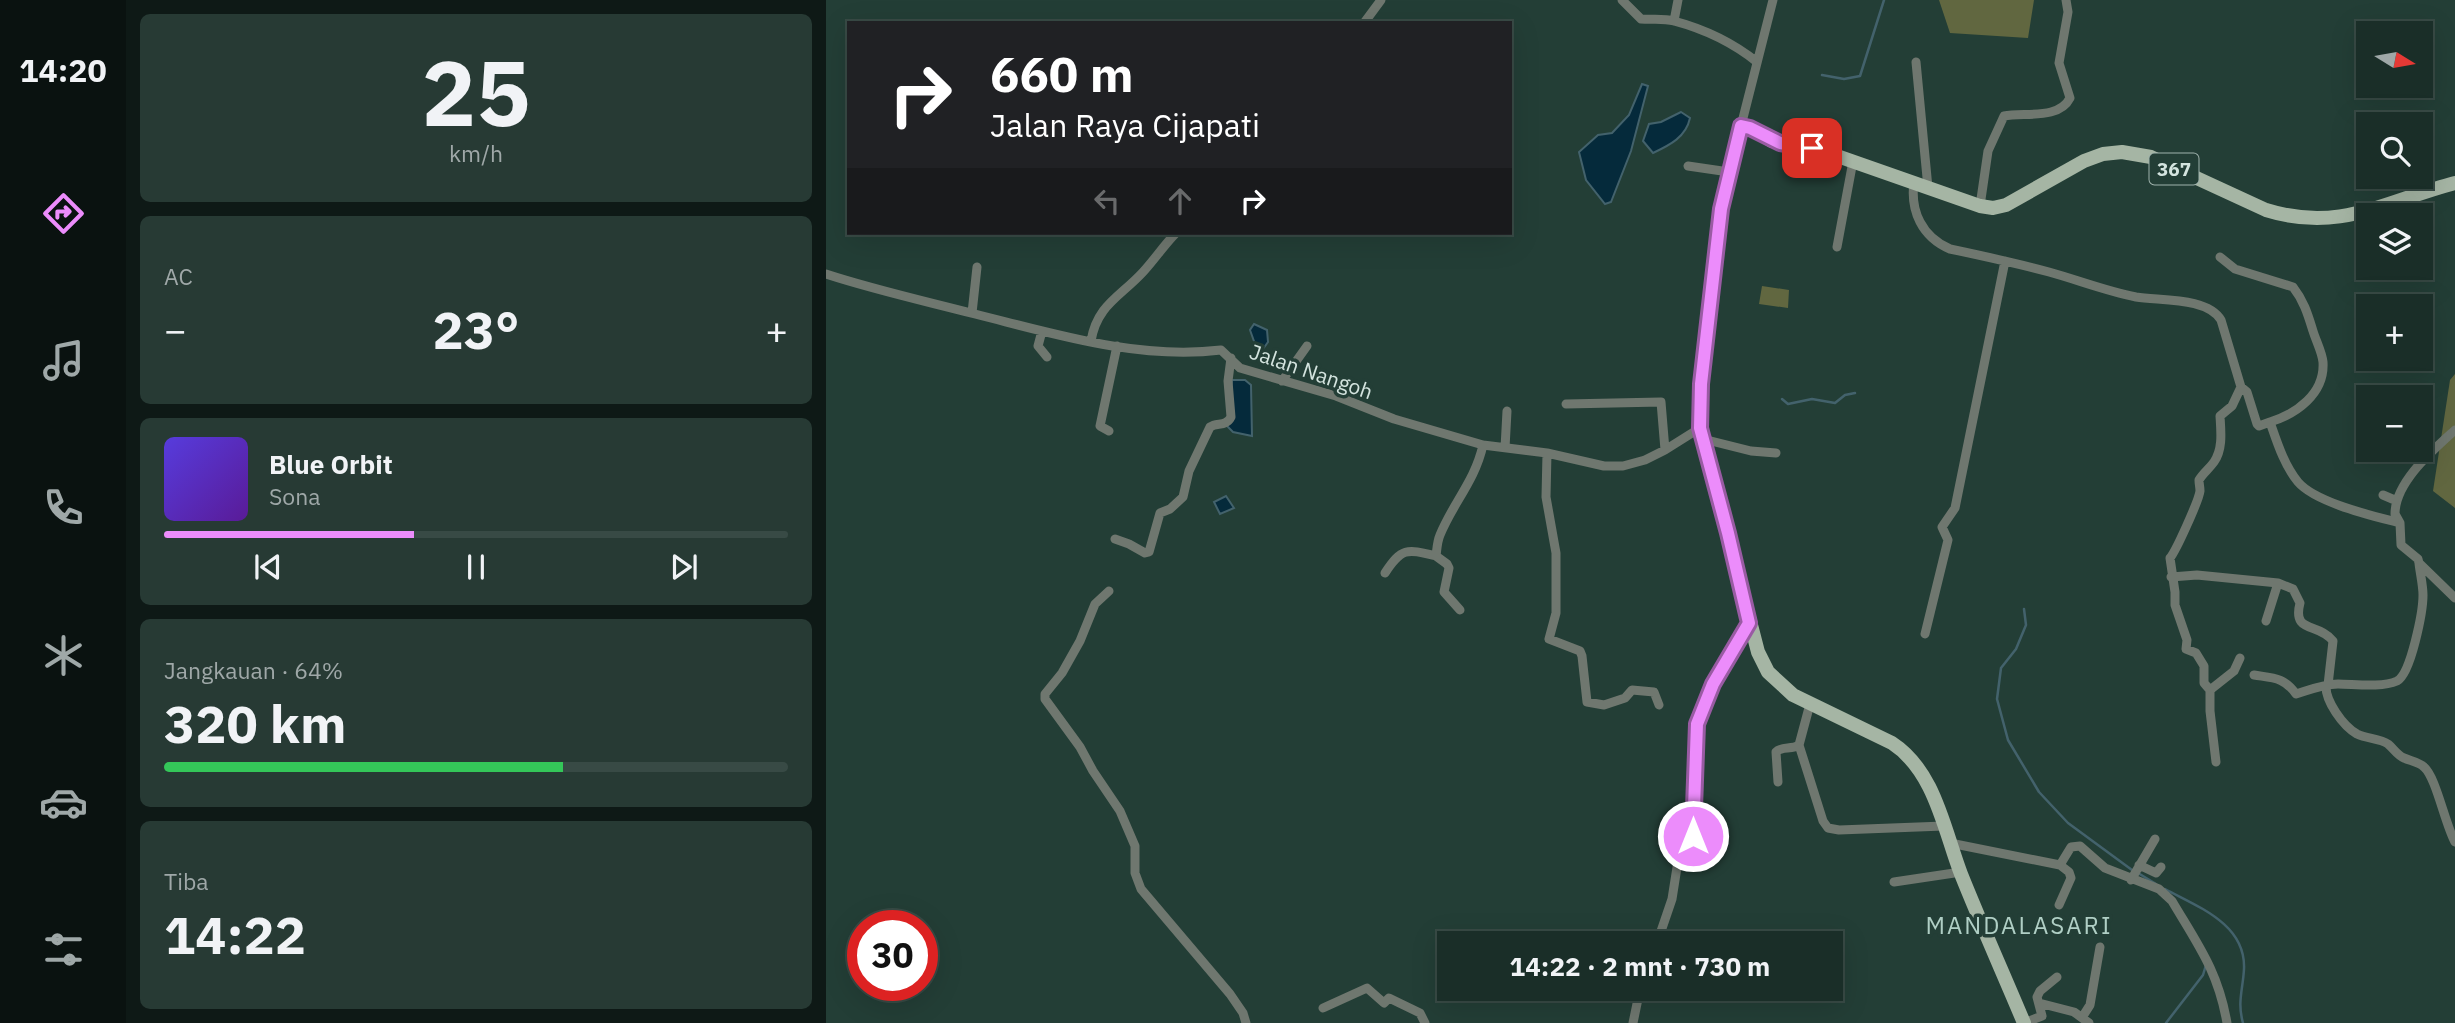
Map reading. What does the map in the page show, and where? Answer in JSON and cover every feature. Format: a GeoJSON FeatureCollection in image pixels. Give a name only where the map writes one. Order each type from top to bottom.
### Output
{"type":"FeatureCollection","features":[{"type":"Feature","properties":{"kind":"main road","name":"367"},"geometry":{"type":"LineString","coordinates":[[1741,126],[1780,143],[1812,148],[1852,166],[1878,169],[1980,206],[1993,208],[2006,205],[2103,153],[2122,152],[2151,158],[2266,210],[2310,219],[2358,214],[2455,183]]}},
{"type":"Feature","properties":{"kind":"main road"},"geometry":{"type":"LineString","coordinates":[[1741,126],[1721,209],[1700,391],[1701,434],[1758,652],[1768,672],[1793,695],[1892,743],[1906,754],[1932,793],[1961,872],[2024,1023]]}},
{"type":"Feature","properties":{"kind":"street"},"geometry":{"type":"LineString","coordinates":[[1365,21],[1381,0]]}},
{"type":"Feature","properties":{"kind":"street"},"geometry":{"type":"LineString","coordinates":[[1622,0],[1641,19],[1674,21],[1710,33],[1740,48],[1757,62]]}},
{"type":"Feature","properties":{"kind":"street"},"geometry":{"type":"LineString","coordinates":[[1674,21],[1678,0]]}},
{"type":"Feature","properties":{"kind":"street"},"geometry":{"type":"LineString","coordinates":[[1741,126],[1773,0]]}},
{"type":"Feature","properties":{"kind":"street"},"geometry":{"type":"LineString","coordinates":[[1980,206],[1987,151],[2004,116],[2034,115],[2050,111],[2061,107],[2070,98],[2059,63],[2068,12],[2066,0]]}},
{"type":"Feature","properties":{"kind":"street"},"geometry":{"type":"LineString","coordinates":[[1916,62],[1928,188]]}},
{"type":"Feature","properties":{"kind":"street"},"geometry":{"type":"LineString","coordinates":[[1688,166],[1729,172]]}},
{"type":"Feature","properties":{"kind":"street"},"geometry":{"type":"LineString","coordinates":[[1837,247],[1852,166]]}},
{"type":"Feature","properties":{"kind":"street"},"geometry":{"type":"LineString","coordinates":[[1913,183],[1915,213],[1922,226],[1939,244],[1950,249],[2006,261],[2136,297],[2164,299],[2210,308],[2221,320],[2241,387],[2247,392],[2256,424],[2259,426],[2285,417],[2306,404],[2319,384],[2323,361],[2305,305],[2293,287],[2235,269],[2220,257]]}},
{"type":"Feature","properties":{"kind":"street"},"geometry":{"type":"LineString","coordinates":[[1091,341],[1094,325],[1101,312],[1144,271],[1174,235]]}},
{"type":"Feature","properties":{"kind":"street"},"geometry":{"type":"LineString","coordinates":[[1926,634],[1948,540],[1942,527],[1955,508],[2006,261]]}},
{"type":"Feature","properties":{"kind":"street"},"geometry":{"type":"LineString","coordinates":[[972,313],[977,267]]}},
{"type":"Feature","properties":{"kind":"street","name":"Jalan Nangoh"},"geometry":{"type":"LineString","coordinates":[[826,274],[907,298],[1091,341],[1187,354],[1221,350],[1240,368],[1336,396],[1379,414],[1504,449],[1547,453],[1616,467],[1646,460],[1701,434]]}},
{"type":"Feature","properties":{"kind":"street"},"geometry":{"type":"LineString","coordinates":[[1042,331],[1038,346],[1047,358]]}},
{"type":"Feature","properties":{"kind":"street"},"geometry":{"type":"LineString","coordinates":[[1109,431],[1100,426],[1117,346]]}},
{"type":"Feature","properties":{"kind":"street"},"geometry":{"type":"LineString","coordinates":[[1282,381],[1307,346]]}},
{"type":"Feature","properties":{"kind":"street"},"geometry":{"type":"LineString","coordinates":[[1115,539],[1145,553],[1149,552],[1158,515],[1183,497],[1189,471],[1210,427],[1222,425],[1231,417],[1228,381],[1231,358]]}},
{"type":"Feature","properties":{"kind":"street"},"geometry":{"type":"LineString","coordinates":[[2216,762],[2210,690],[2204,683],[2202,660],[2196,653],[2186,649],[2187,640],[2175,605],[2169,558],[2183,536],[2198,497],[2199,480],[2213,463],[2220,447],[2220,416],[2232,406],[2241,387]]}},
{"type":"Feature","properties":{"kind":"street"},"geometry":{"type":"LineString","coordinates":[[1566,404],[1661,402],[1665,450]]}},
{"type":"Feature","properties":{"kind":"street"},"geometry":{"type":"LineString","coordinates":[[1504,449],[1507,411]]}},
{"type":"Feature","properties":{"kind":"street"},"geometry":{"type":"LineString","coordinates":[[2270,422],[2279,448],[2301,485],[2351,511],[2400,523]]}},
{"type":"Feature","properties":{"kind":"street"},"geometry":{"type":"LineString","coordinates":[[2254,675],[2286,681],[2296,694],[2327,685],[2354,686],[2391,682],[2403,676],[2412,653],[2423,596],[2418,559],[2401,545],[2400,523],[2395,514],[2397,502],[2410,477],[2427,456],[2455,430]]}},
{"type":"Feature","properties":{"kind":"street"},"geometry":{"type":"LineString","coordinates":[[1701,434],[1751,451],[1776,453]]}},
{"type":"Feature","properties":{"kind":"street"},"geometry":{"type":"LineString","coordinates":[[1436,556],[1439,537],[1471,482],[1483,445]]}},
{"type":"Feature","properties":{"kind":"street"},"geometry":{"type":"LineString","coordinates":[[1547,453],[1546,497],[1556,553],[1555,620],[1549,639],[1580,651],[1583,656],[1586,700],[1589,704],[1604,705],[1625,698],[1632,690],[1636,690],[1654,692],[1660,705]]}},
{"type":"Feature","properties":{"kind":"street"},"geometry":{"type":"LineString","coordinates":[[2383,495],[2397,502]]}},
{"type":"Feature","properties":{"kind":"street"},"geometry":{"type":"LineString","coordinates":[[1385,573],[1397,555],[1403,552],[1436,556],[1449,568],[1444,592],[1460,610]]}},
{"type":"Feature","properties":{"kind":"street"},"geometry":{"type":"LineString","coordinates":[[2418,563],[2455,598]]}},
{"type":"Feature","properties":{"kind":"street"},"geometry":{"type":"LineString","coordinates":[[2171,577],[2197,575],[2278,583],[2293,589],[2300,603],[2297,614],[2302,623],[2324,631],[2333,641],[2326,691],[2330,702],[2358,734],[2385,743],[2399,755],[2426,768],[2455,842]]}},
{"type":"Feature","properties":{"kind":"street"},"geometry":{"type":"LineString","coordinates":[[2266,621],[2278,583]]}},
{"type":"Feature","properties":{"kind":"street"},"geometry":{"type":"LineString","coordinates":[[1109,591],[1095,604],[1080,641],[1062,673],[1045,694],[1045,699],[1080,747],[1120,811],[1135,846],[1135,873],[1141,889],[1230,994],[1247,1023]]}},
{"type":"Feature","properties":{"kind":"street"},"geometry":{"type":"LineString","coordinates":[[1661,931],[1672,899],[1678,861],[1693,836],[1697,724],[1713,684],[1749,623]]}},
{"type":"Feature","properties":{"kind":"street"},"geometry":{"type":"LineString","coordinates":[[2210,690],[2234,671],[2240,658]]}},
{"type":"Feature","properties":{"kind":"street"},"geometry":{"type":"LineString","coordinates":[[1810,704],[1799,745],[1823,821],[1828,828],[1851,830],[1944,826]]}},
{"type":"Feature","properties":{"kind":"street"},"geometry":{"type":"LineString","coordinates":[[1778,782],[1777,750],[1799,745]]}},
{"type":"Feature","properties":{"kind":"street"},"geometry":{"type":"LineString","coordinates":[[2136,872],[2155,839]]}},
{"type":"Feature","properties":{"kind":"street"},"geometry":{"type":"LineString","coordinates":[[1950,843],[2060,865],[2069,872],[2071,878],[2059,905]]}},
{"type":"Feature","properties":{"kind":"street"},"geometry":{"type":"LineString","coordinates":[[2060,865],[2071,847],[2078,845],[2105,868],[2154,873],[2161,867]]}},
{"type":"Feature","properties":{"kind":"street"},"geometry":{"type":"LineString","coordinates":[[1894,882],[1961,872]]}},
{"type":"Feature","properties":{"kind":"street"},"geometry":{"type":"LineString","coordinates":[[2136,872],[2172,901],[2209,963],[2227,1023]]}},
{"type":"Feature","properties":{"kind":"street"},"geometry":{"type":"LineString","coordinates":[[2039,1003],[2067,1010],[2086,1020],[2100,947]]}},
{"type":"Feature","properties":{"kind":"street"},"geometry":{"type":"LineString","coordinates":[[2024,1023],[2042,1016],[2037,997],[2040,991],[2057,977]]}},
{"type":"Feature","properties":{"kind":"street"},"geometry":{"type":"LineString","coordinates":[[1323,1008],[1367,988],[1384,1003],[1390,998],[1420,1013],[1425,1023]]}},
{"type":"Feature","properties":{"kind":"street"},"geometry":{"type":"LineString","coordinates":[[1633,1023],[1638,1001]]}},
{"type":"Feature","properties":{"kind":"green space"},"geometry":{"type":"Polygon","coordinates":[[[1939,0],[2034,0],[2028,38],[1950,33],[1939,0]]]}},
{"type":"Feature","properties":{"kind":"green space"},"geometry":{"type":"Polygon","coordinates":[[[1762,286],[1789,290],[1788,308],[1759,304],[1762,286]]]}},
{"type":"Feature","properties":{"kind":"green space"},"geometry":{"type":"Polygon","coordinates":[[[2455,374],[2455,508],[2433,491],[2450,380],[2455,374]]]}},
{"type":"Feature","properties":{"kind":"water"},"geometry":{"type":"Polygon","coordinates":[[[1642,84],[1648,86],[1631,151],[1611,202],[1605,204],[1586,180],[1579,152],[1598,135],[1612,133],[1629,115],[1642,84]]]}},
{"type":"Feature","properties":{"kind":"water"},"geometry":{"type":"Polygon","coordinates":[[[1681,112],[1690,118],[1685,130],[1671,143],[1653,153],[1643,141],[1649,124],[1661,122],[1681,112]]]}},
{"type":"Feature","properties":{"kind":"water"},"geometry":{"type":"Polygon","coordinates":[[[1254,324],[1267,330],[1268,342],[1263,349],[1255,344],[1250,330],[1254,324]]]}},
{"type":"Feature","properties":{"kind":"water"},"geometry":{"type":"Polygon","coordinates":[[[1232,380],[1245,380],[1251,385],[1252,436],[1233,432],[1227,426],[1232,380]]]}},
{"type":"Feature","properties":{"kind":"water"},"geometry":{"type":"Polygon","coordinates":[[[1226,496],[1234,508],[1220,514],[1214,502],[1226,496]]]}},
{"type":"Feature","properties":{"kind":"waterway"},"geometry":{"type":"LineString","coordinates":[[1822,75],[1844,79],[1860,76],[1884,0]]}},
{"type":"Feature","properties":{"kind":"waterway"},"geometry":{"type":"LineString","coordinates":[[1782,399],[1788,404],[1812,399],[1835,403],[1845,395],[1855,393]]}},
{"type":"Feature","properties":{"kind":"waterway"},"geometry":{"type":"LineString","coordinates":[[2024,609],[2026,625],[2016,649],[2001,668],[1997,699],[2008,740],[2039,792],[2068,823],[2132,870]]}},
{"type":"Feature","properties":{"kind":"waterway"},"geometry":{"type":"LineString","coordinates":[[2138,873],[2156,884]]}},
{"type":"Feature","properties":{"kind":"waterway"},"geometry":{"type":"LineString","coordinates":[[2165,889],[2218,919],[2237,940],[2243,953],[2240,1002],[2243,1023]]}},
{"type":"Feature","properties":{"kind":"waterway"},"geometry":{"type":"LineString","coordinates":[[2166,1023],[2203,975],[2206,965]]}},
{"type":"Feature","properties":{"kind":"district","name":"MANDALASARI"},"geometry":{"type":"Point","coordinates":[2019,926]}},
{"type":"Feature","properties":{"kind":"route"},"geometry":{"type":"LineString","coordinates":[[1693,836],[1697,724],[1713,684],[1749,623],[1700,428],[1701,384],[1721,209],[1741,126],[1750,128],[1772,141],[1812,148]]}}]}
